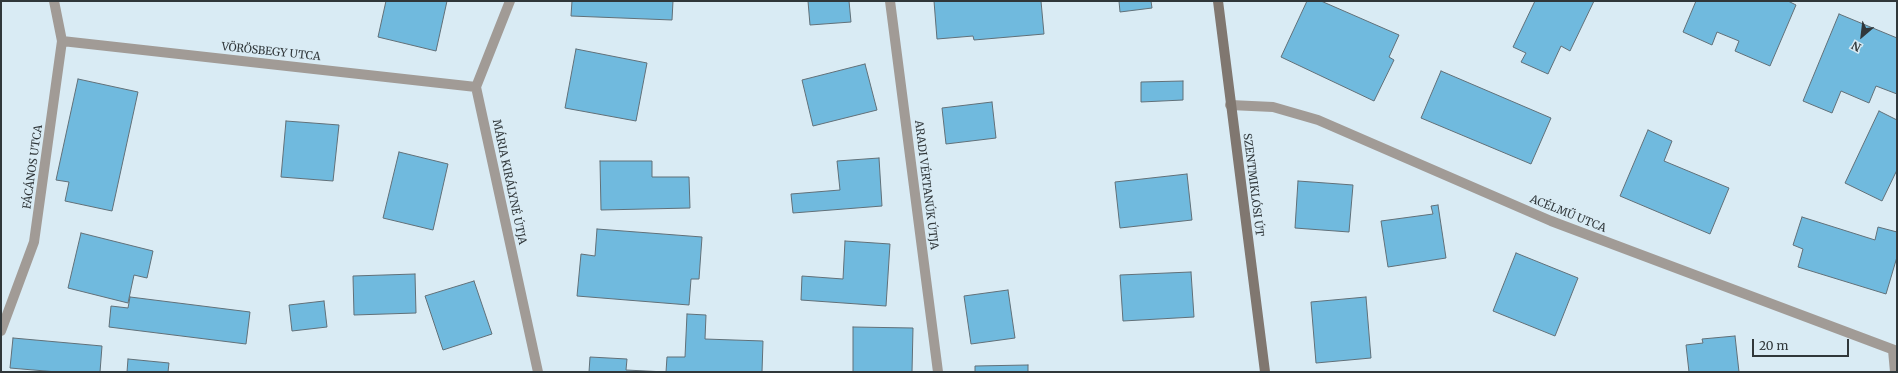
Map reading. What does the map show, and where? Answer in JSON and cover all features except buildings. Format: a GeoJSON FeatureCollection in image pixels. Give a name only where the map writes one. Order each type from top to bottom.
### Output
{"type":"FeatureCollection","features":[{"type":"Feature","properties":{"kind":"street","name":"FÁCÁNOS UTCA"},"geometry":{"type":"LineString","coordinates":[[1,331],[34,242],[62,41],[54,1]]}},
{"type":"Feature","properties":{"kind":"street"},"geometry":{"type":"LineString","coordinates":[[476,87],[510,1]]}},
{"type":"Feature","properties":{"kind":"street","name":"ARADI VÉRTANÚK ÚTJA"},"geometry":{"type":"LineString","coordinates":[[890,1],[938,372]]}},
{"type":"Feature","properties":{"kind":"street","name":"SZENTMIKLÓSI ÚT"},"geometry":{"type":"LineString","coordinates":[[1218,1],[1265,372]]}},
{"type":"Feature","properties":{"kind":"street","name":"VÖRÖSBEGY UTCA"},"geometry":{"type":"LineString","coordinates":[[62,41],[476,87]]}},
{"type":"Feature","properties":{"kind":"street","name":"MÁRIA KIRÁLYNÉ ÚTJA"},"geometry":{"type":"LineString","coordinates":[[476,87],[538,372]]}},
{"type":"Feature","properties":{"kind":"street","name":"ACÉLMŰ UTCA"},"geometry":{"type":"LineString","coordinates":[[1230,105],[1273,107],[1318,120],[1551,221],[1895,351]]}},
{"type":"Feature","properties":{"kind":"street"},"geometry":{"type":"LineString","coordinates":[[1894,372],[1895,351]]}}]}
